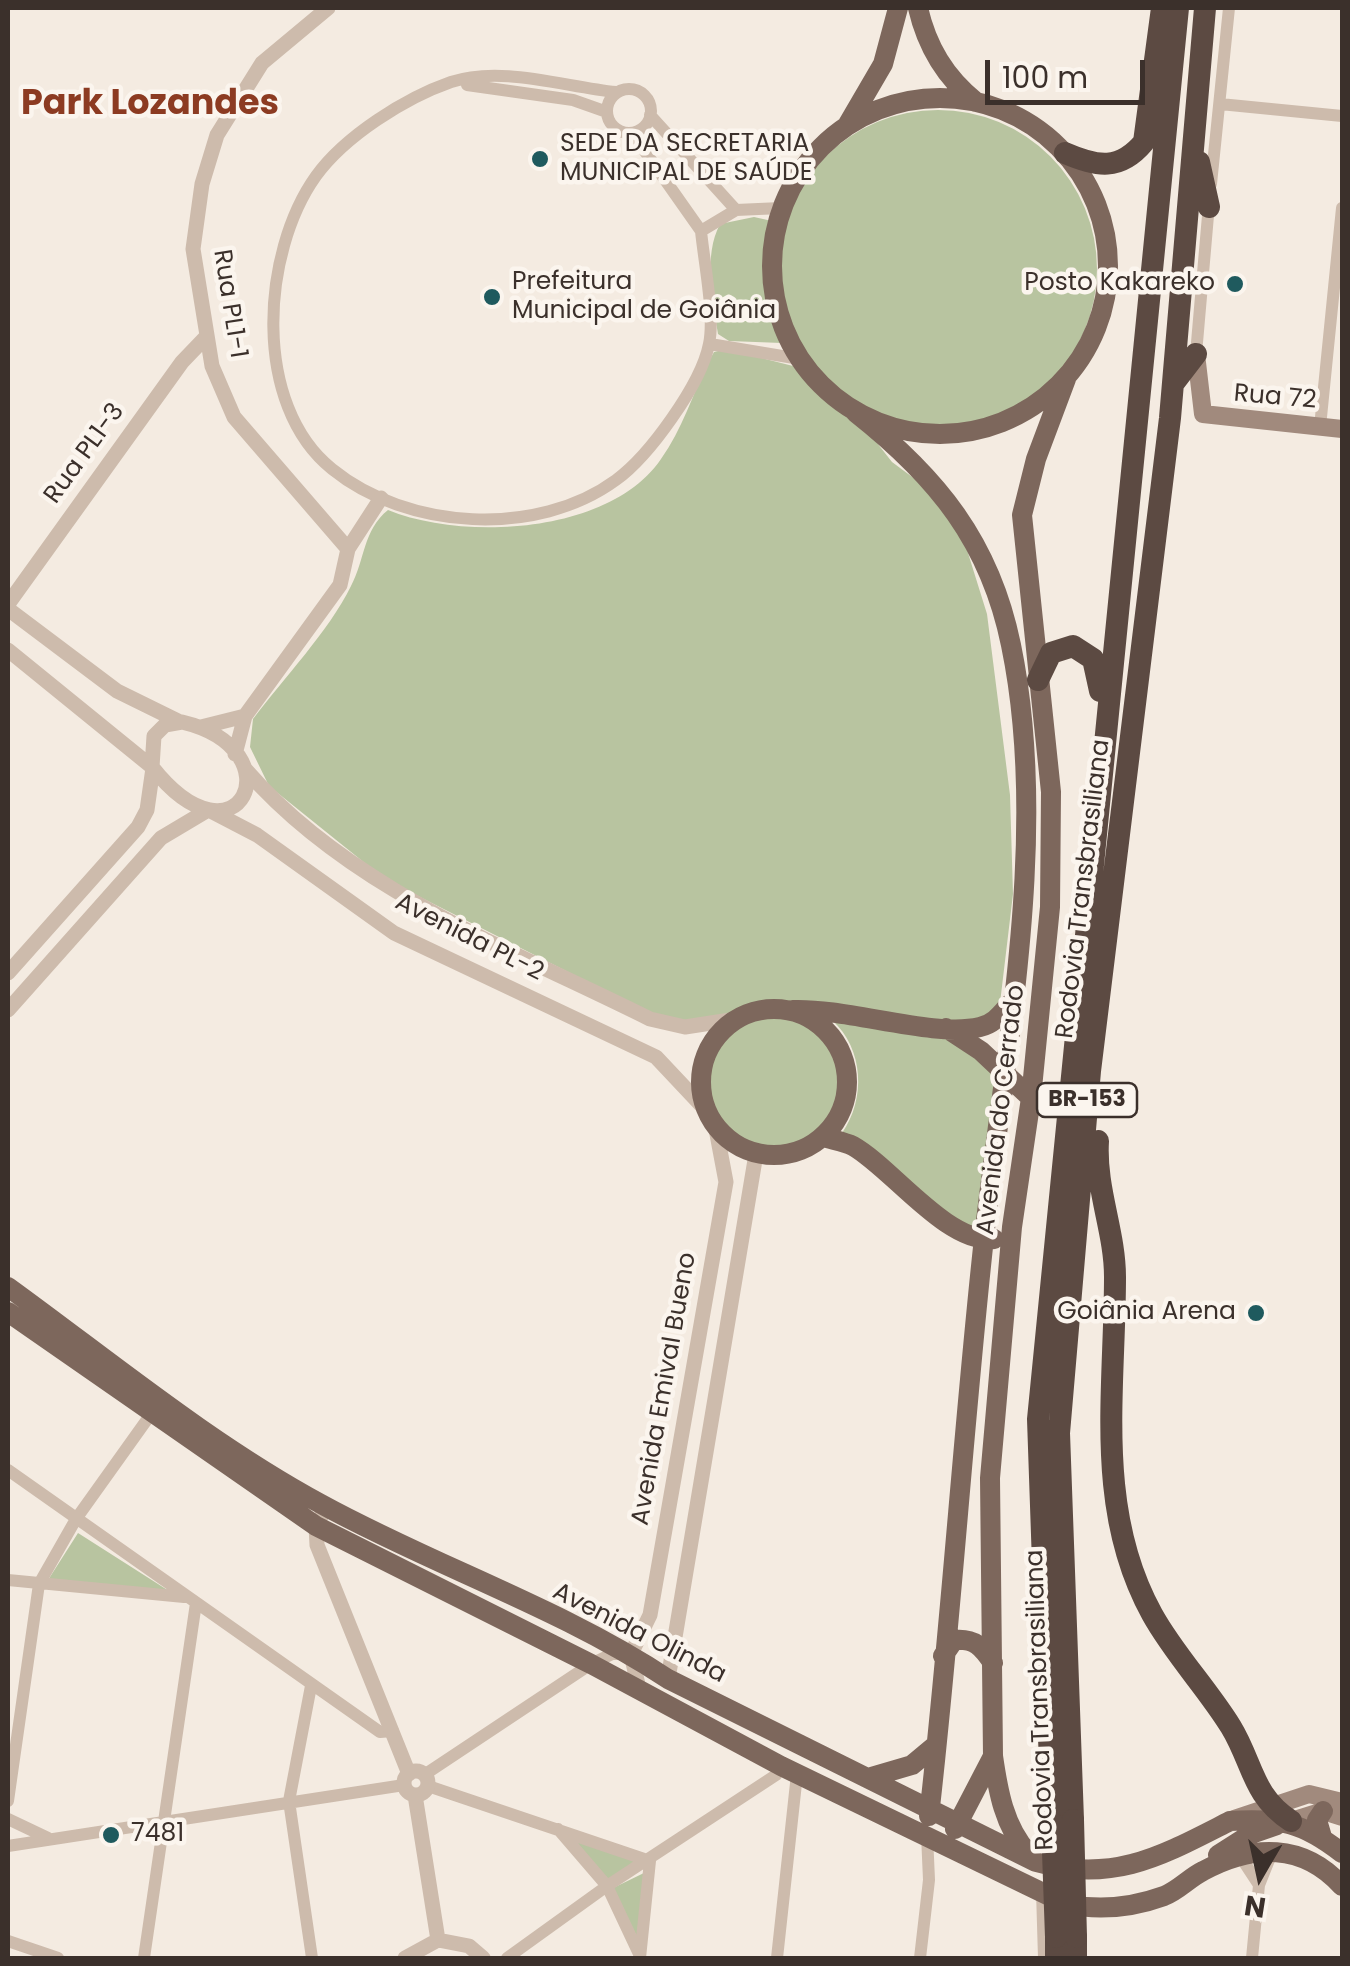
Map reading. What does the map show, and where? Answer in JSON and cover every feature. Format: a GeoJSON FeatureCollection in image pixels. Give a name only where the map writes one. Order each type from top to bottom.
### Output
{"type":"FeatureCollection","features":[{"type":"Feature","properties":{"kind":"highway"},"geometry":{"type":"LineString","coordinates":[[1066,154],[1107,166],[1133,156],[1144,142],[1162,8]]}},
{"type":"Feature","properties":{"kind":"highway","name":"Rodovia Transbrasiliana"},"geometry":{"type":"LineString","coordinates":[[1062,1821],[1038,1420],[1178,8]]}},
{"type":"Feature","properties":{"kind":"highway","name":"Rodovia Transbrasiliana"},"geometry":{"type":"LineString","coordinates":[[1066,1948],[1059,1433],[1096,1024],[1208,106],[1205,8]]}},
{"type":"Feature","properties":{"kind":"highway"},"geometry":{"type":"LineString","coordinates":[[1208,106],[1200,175],[1209,207]]}},
{"type":"Feature","properties":{"kind":"highway"},"geometry":{"type":"LineString","coordinates":[[1173,384],[1196,354]]}},
{"type":"Feature","properties":{"kind":"highway"},"geometry":{"type":"LineString","coordinates":[[1038,680],[1046,659],[1058,648],[1073,646],[1086,652],[1098,668],[1105,734]]}},
{"type":"Feature","properties":{"kind":"highway"},"geometry":{"type":"LineString","coordinates":[[1096,1024],[1101,1074],[1098,1185],[1115,1276],[1111,1484],[1126,1550],[1152,1613],[1232,1729],[1268,1806],[1290,1821]]}},
{"type":"Feature","properties":{"kind":"main road"},"geometry":{"type":"LineString","coordinates":[[848,124],[883,64],[898,8]]}},
{"type":"Feature","properties":{"kind":"main road"},"geometry":{"type":"LineString","coordinates":[[918,8],[924,30],[949,80],[976,102],[1033,126],[1066,154],[1093,194],[1108,241],[1103,306],[1094,338],[1066,379],[1022,414],[968,433],[910,432],[856,413],[818,384],[800,358],[775,307],[770,266],[782,208],[815,152],[848,124],[888,106],[932,98],[976,102]]}},
{"type":"Feature","properties":{"kind":"main road","name":"Rua 72"},"geometry":{"type":"LineString","coordinates":[[1196,354],[1202,414],[1342,429]]}},
{"type":"Feature","properties":{"kind":"main road","name":"Avenida do Cerrado"},"geometry":{"type":"LineString","coordinates":[[856,413],[910,455],[954,508],[997,596],[1011,646],[1028,849],[942,1656],[930,1806],[936,1839],[960,1821],[993,1756],[990,1478],[1012,1227],[1031,1098],[1050,907],[1050,792],[1022,514],[1036,459],[1066,379]]}},
{"type":"Feature","properties":{"kind":"main road"},"geometry":{"type":"LineString","coordinates":[[789,1010],[824,1029],[845,1064],[845,1104],[823,1137],[803,1150],[780,1156],[756,1154],[734,1144],[716,1128],[704,1108],[700,1082],[704,1057],[717,1035],[737,1018],[762,1010],[823,1009],[946,1028],[979,1028],[994,1021],[1010,1004]]}},
{"type":"Feature","properties":{"kind":"main road"},"geometry":{"type":"LineString","coordinates":[[946,1028],[1031,1098]]}},
{"type":"Feature","properties":{"kind":"main road"},"geometry":{"type":"LineString","coordinates":[[823,1137],[853,1146],[945,1220],[984,1240],[998,1238],[1012,1227]]}},
{"type":"Feature","properties":{"kind":"main road"},"geometry":{"type":"LineString","coordinates":[[945,1220],[968,1254],[980,1284]]}},
{"type":"Feature","properties":{"kind":"main road","name":"Avenida Olinda"},"geometry":{"type":"LineString","coordinates":[[8,1287],[157,1406]]}},
{"type":"Feature","properties":{"kind":"main road","name":"Avenida Olinda"},"geometry":{"type":"LineString","coordinates":[[8,1312],[157,1406],[321,1517],[789,1770],[1066,1904],[1093,1909],[1135,1906],[1169,1894],[1203,1871],[1240,1856],[1273,1850]]}},
{"type":"Feature","properties":{"kind":"main road","name":"Avenida Olinda"},"geometry":{"type":"LineString","coordinates":[[321,1517],[631,1654],[668,1679],[1036,1862],[1065,1870],[1122,1869],[1230,1821],[1290,1821]]}},
{"type":"Feature","properties":{"kind":"main road"},"geometry":{"type":"LineString","coordinates":[[942,1656],[954,1640],[966,1639],[979,1643],[993,1663]]}},
{"type":"Feature","properties":{"kind":"main road"},"geometry":{"type":"LineString","coordinates":[[871,1777],[912,1765],[936,1746]]}},
{"type":"Feature","properties":{"kind":"main road"},"geometry":{"type":"LineString","coordinates":[[993,1756],[998,1794],[1016,1840],[1036,1862]]}},
{"type":"Feature","properties":{"kind":"main road"},"geometry":{"type":"LineString","coordinates":[[1230,1821],[1310,1794],[1336,1810]]}},
{"type":"Feature","properties":{"kind":"main road"},"geometry":{"type":"LineString","coordinates":[[1203,1871],[1251,1834],[1336,1810]]}},
{"type":"Feature","properties":{"kind":"main road"},"geometry":{"type":"LineString","coordinates":[[1322,1837],[1317,1820],[1336,1810]]}},
{"type":"Feature","properties":{"kind":"main road"},"geometry":{"type":"LineString","coordinates":[[1290,1821],[1322,1837],[1342,1854]]}},
{"type":"Feature","properties":{"kind":"main road"},"geometry":{"type":"LineString","coordinates":[[1290,1821],[1273,1850],[1310,1858],[1342,1886]]}},
{"type":"Feature","properties":{"kind":"street","name":"Rua PL1-1"},"geometry":{"type":"LineString","coordinates":[[328,8],[311,17],[262,63],[217,135],[202,184],[193,249],[212,366],[234,418],[348,549]]}},
{"type":"Feature","properties":{"kind":"street"},"geometry":{"type":"LineString","coordinates":[[1228,8],[1208,106],[1342,116]]}},
{"type":"Feature","properties":{"kind":"street"},"geometry":{"type":"LineString","coordinates":[[440,88],[463,85],[574,100],[606,112],[612,126],[632,133],[701,231],[710,344],[686,398],[651,447],[616,481],[570,504],[521,518],[424,515],[382,498],[332,470],[305,440],[278,382],[273,333],[278,261],[314,179],[338,148],[440,88],[470,78],[511,78],[639,92],[649,103],[650,115],[644,127],[632,133]]}},
{"type":"Feature","properties":{"kind":"street"},"geometry":{"type":"LineString","coordinates":[[606,112],[616,92]]}},
{"type":"Feature","properties":{"kind":"street"},"geometry":{"type":"LineString","coordinates":[[650,115],[736,210]]}},
{"type":"Feature","properties":{"kind":"street"},"geometry":{"type":"LineString","coordinates":[[1196,354],[1209,207]]}},
{"type":"Feature","properties":{"kind":"street"},"geometry":{"type":"LineString","coordinates":[[701,231],[736,210],[782,208]]}},
{"type":"Feature","properties":{"kind":"street"},"geometry":{"type":"LineString","coordinates":[[1320,427],[1342,208]]}},
{"type":"Feature","properties":{"kind":"street","name":"Rua PL1-3"},"geometry":{"type":"LineString","coordinates":[[8,606],[185,358],[206,337]]}},
{"type":"Feature","properties":{"kind":"street"},"geometry":{"type":"LineString","coordinates":[[710,344],[800,358]]}},
{"type":"Feature","properties":{"kind":"street"},"geometry":{"type":"LineString","coordinates":[[235,754],[246,716],[340,585],[348,549],[382,498]]}},
{"type":"Feature","properties":{"kind":"street"},"geometry":{"type":"LineString","coordinates":[[8,606],[118,691],[200,727],[235,754],[246,770],[249,785],[240,805],[230,810],[209,810],[178,795],[152,768],[8,650]]}},
{"type":"Feature","properties":{"kind":"street"},"geometry":{"type":"LineString","coordinates":[[200,727],[246,716]]}},
{"type":"Feature","properties":{"kind":"street"},"geometry":{"type":"LineString","coordinates":[[8,973],[138,827],[148,810],[154,736],[165,724],[182,722]]}},
{"type":"Feature","properties":{"kind":"street","name":"Avenida PL-2"},"geometry":{"type":"LineString","coordinates":[[246,770],[300,824],[412,900],[650,1018],[685,1027],[737,1018]]}},
{"type":"Feature","properties":{"kind":"street"},"geometry":{"type":"LineString","coordinates":[[8,1010],[161,838],[209,810]]}},
{"type":"Feature","properties":{"kind":"street","name":"Avenida PL-2"},"geometry":{"type":"LineString","coordinates":[[209,810],[257,835],[394,933],[656,1057],[704,1108]]}},
{"type":"Feature","properties":{"kind":"street","name":"Avenida Emival Bueno"},"geometry":{"type":"LineString","coordinates":[[631,1654],[645,1632],[663,1548],[726,1182],[726,1161],[716,1128]]}},
{"type":"Feature","properties":{"kind":"street","name":"Avenida Emival Bueno"},"geometry":{"type":"LineString","coordinates":[[668,1679],[756,1154]]}},
{"type":"Feature","properties":{"kind":"street"},"geometry":{"type":"LineString","coordinates":[[713,1256],[725,1266],[724,1286],[730,1300]]}},
{"type":"Feature","properties":{"kind":"street"},"geometry":{"type":"LineString","coordinates":[[8,1801],[39,1584],[76,1519],[157,1406]]}},
{"type":"Feature","properties":{"kind":"street"},"geometry":{"type":"LineString","coordinates":[[8,1470],[311,1686],[380,1732],[393,1731]]}},
{"type":"Feature","properties":{"kind":"street"},"geometry":{"type":"LineString","coordinates":[[321,1517],[317,1545],[416,1783],[438,1940]]}},
{"type":"Feature","properties":{"kind":"street"},"geometry":{"type":"LineString","coordinates":[[663,1548],[668,1568],[684,1572]]}},
{"type":"Feature","properties":{"kind":"street"},"geometry":{"type":"LineString","coordinates":[[8,1580],[192,1600]]}},
{"type":"Feature","properties":{"kind":"street"},"geometry":{"type":"LineString","coordinates":[[144,1958],[192,1600]]}},
{"type":"Feature","properties":{"kind":"street"},"geometry":{"type":"LineString","coordinates":[[416,1783],[591,1664],[612,1654],[631,1654],[639,1690]]}},
{"type":"Feature","properties":{"kind":"street"},"geometry":{"type":"LineString","coordinates":[[311,1686],[289,1800],[312,1958]]}},
{"type":"Feature","properties":{"kind":"street"},"geometry":{"type":"LineString","coordinates":[[507,1958],[607,1886],[789,1770],[777,1958]]}},
{"type":"Feature","properties":{"kind":"street"},"geometry":{"type":"LineString","coordinates":[[8,1846],[416,1783],[557,1827],[650,1862]]}},
{"type":"Feature","properties":{"kind":"street"},"geometry":{"type":"LineString","coordinates":[[8,1819],[48,1838]]}},
{"type":"Feature","properties":{"kind":"street"},"geometry":{"type":"LineString","coordinates":[[557,1827],[607,1886],[640,1956]]}},
{"type":"Feature","properties":{"kind":"street"},"geometry":{"type":"LineString","coordinates":[[928,1880],[936,1839]]}},
{"type":"Feature","properties":{"kind":"street"},"geometry":{"type":"LineString","coordinates":[[920,1958],[936,1839]]}},
{"type":"Feature","properties":{"kind":"street"},"geometry":{"type":"LineString","coordinates":[[1252,1958],[1259,1886],[1273,1850]]}},
{"type":"Feature","properties":{"kind":"street"},"geometry":{"type":"LineString","coordinates":[[1240,1856],[1259,1886]]}},
{"type":"Feature","properties":{"kind":"street"},"geometry":{"type":"LineString","coordinates":[[640,1956],[650,1862]]}},
{"type":"Feature","properties":{"kind":"street"},"geometry":{"type":"LineString","coordinates":[[1042,1891],[1044,1958]]}},
{"type":"Feature","properties":{"kind":"street"},"geometry":{"type":"LineString","coordinates":[[405,1958],[425,1943],[438,1940],[456,1941],[483,1958]]}},
{"type":"Feature","properties":{"kind":"street"},"geometry":{"type":"LineString","coordinates":[[8,1941],[58,1958]]}},
{"type":"Feature","properties":{"kind":"green space"},"geometry":{"type":"Polygon","coordinates":[[[938,110],[969,113],[999,122],[1051,156],[1085,208],[1094,238],[1094,300],[1085,330],[1051,382],[999,416],[969,425],[938,428],[907,425],[877,416],[825,382],[791,330],[782,300],[779,269],[782,238],[791,208],[825,156],[877,122],[907,113],[938,110]]]}},
{"type":"Feature","properties":{"kind":"green space"},"geometry":{"type":"Polygon","coordinates":[[[754,217],[772,221],[765,285],[782,343],[729,341],[718,334],[711,278],[715,237],[720,224],[754,217]]]}},
{"type":"Feature","properties":{"kind":"green space"},"geometry":{"type":"Polygon","coordinates":[[[726,349],[793,366],[816,393],[870,434],[892,462],[954,508],[987,614],[1010,795],[1013,894],[1000,1003],[991,1019],[971,1024],[789,1002],[688,1022],[661,1019],[408,891],[366,864],[269,786],[250,747],[253,719],[342,603],[369,536],[388,510],[456,526],[494,527],[572,516],[608,503],[638,484],[661,459],[714,352],[726,349]]]}},
{"type":"Feature","properties":{"kind":"green space"},"geometry":{"type":"Polygon","coordinates":[[[774,1017],[800,1022],[821,1037],[836,1058],[841,1084],[836,1110],[821,1131],[800,1146],[774,1151],[748,1146],[727,1131],[712,1110],[707,1084],[712,1058],[727,1037],[748,1022],[774,1017]]]}},
{"type":"Feature","properties":{"kind":"green space"},"geometry":{"type":"Polygon","coordinates":[[[832,1020],[953,1040],[997,1074],[982,1223],[965,1228],[842,1133],[855,1105],[858,1075],[850,1045],[832,1020]]]}},
{"type":"Feature","properties":{"kind":"green space"},"geometry":{"type":"Polygon","coordinates":[[[78,1533],[169,1591],[48,1580],[78,1533]]]}},
{"type":"Feature","properties":{"kind":"green space"},"geometry":{"type":"Polygon","coordinates":[[[566,1833],[643,1862],[608,1883],[566,1833]]]}},
{"type":"Feature","properties":{"kind":"green space"},"geometry":{"type":"Polygon","coordinates":[[[646,1872],[638,1939],[613,1888],[646,1872]]]}},
{"type":"Feature","properties":{"kind":"place","name":"SEDE DA SECRETARIA MUNICIPAL DE SAÚDE"},"geometry":{"type":"Point","coordinates":[540,159]}},
{"type":"Feature","properties":{"kind":"place","name":"Posto Kakareko"},"geometry":{"type":"Point","coordinates":[1235,284]}},
{"type":"Feature","properties":{"kind":"place","name":"Prefeitura Municipal de Goiânia"},"geometry":{"type":"Point","coordinates":[492,297]}},
{"type":"Feature","properties":{"kind":"place","name":"Goiânia Arena"},"geometry":{"type":"Point","coordinates":[1256,1313]}},
{"type":"Feature","properties":{"kind":"place","name":"7481"},"geometry":{"type":"Point","coordinates":[111,1835]}},
{"type":"Feature","properties":{"kind":"district","name":"Park Lozandes"},"geometry":{"type":"Point","coordinates":[150,105]}}]}
